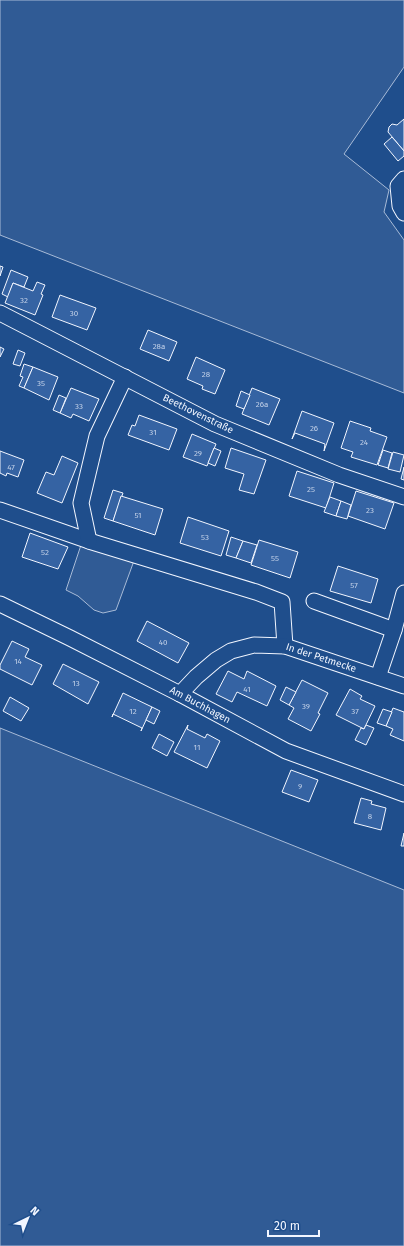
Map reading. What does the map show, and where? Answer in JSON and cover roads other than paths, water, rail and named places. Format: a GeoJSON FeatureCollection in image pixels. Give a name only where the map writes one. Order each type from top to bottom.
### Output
{"type":"FeatureCollection","features":[{"type":"Feature","properties":{"kind":"street"},"geometry":{"type":"LineString","coordinates":[[404,179],[398,186],[400,206],[404,213]]}},
{"type":"Feature","properties":{"kind":"street","name":"Beethovenstraße"},"geometry":{"type":"LineString","coordinates":[[0,313],[215,424],[338,475],[404,497]]}},
{"type":"Feature","properties":{"kind":"street"},"geometry":{"type":"LineString","coordinates":[[89,541],[82,503],[97,436],[125,377]]}},
{"type":"Feature","properties":{"kind":"street"},"geometry":{"type":"LineString","coordinates":[[0,510],[89,541],[256,592],[282,602],[285,646]]}},
{"type":"Feature","properties":{"kind":"street"},"geometry":{"type":"LineString","coordinates":[[378,677],[394,630],[404,593]]}},
{"type":"Feature","properties":{"kind":"street"},"geometry":{"type":"LineString","coordinates":[[314,601],[394,630]]}},
{"type":"Feature","properties":{"kind":"street","name":"Am Buchhagen"},"geometry":{"type":"LineString","coordinates":[[0,604],[180,694],[286,751],[404,794]]}},
{"type":"Feature","properties":{"kind":"street","name":"In der Petmecke"},"geometry":{"type":"LineString","coordinates":[[180,694],[196,677],[216,660],[231,651],[254,645],[285,646],[404,686]]}}]}
